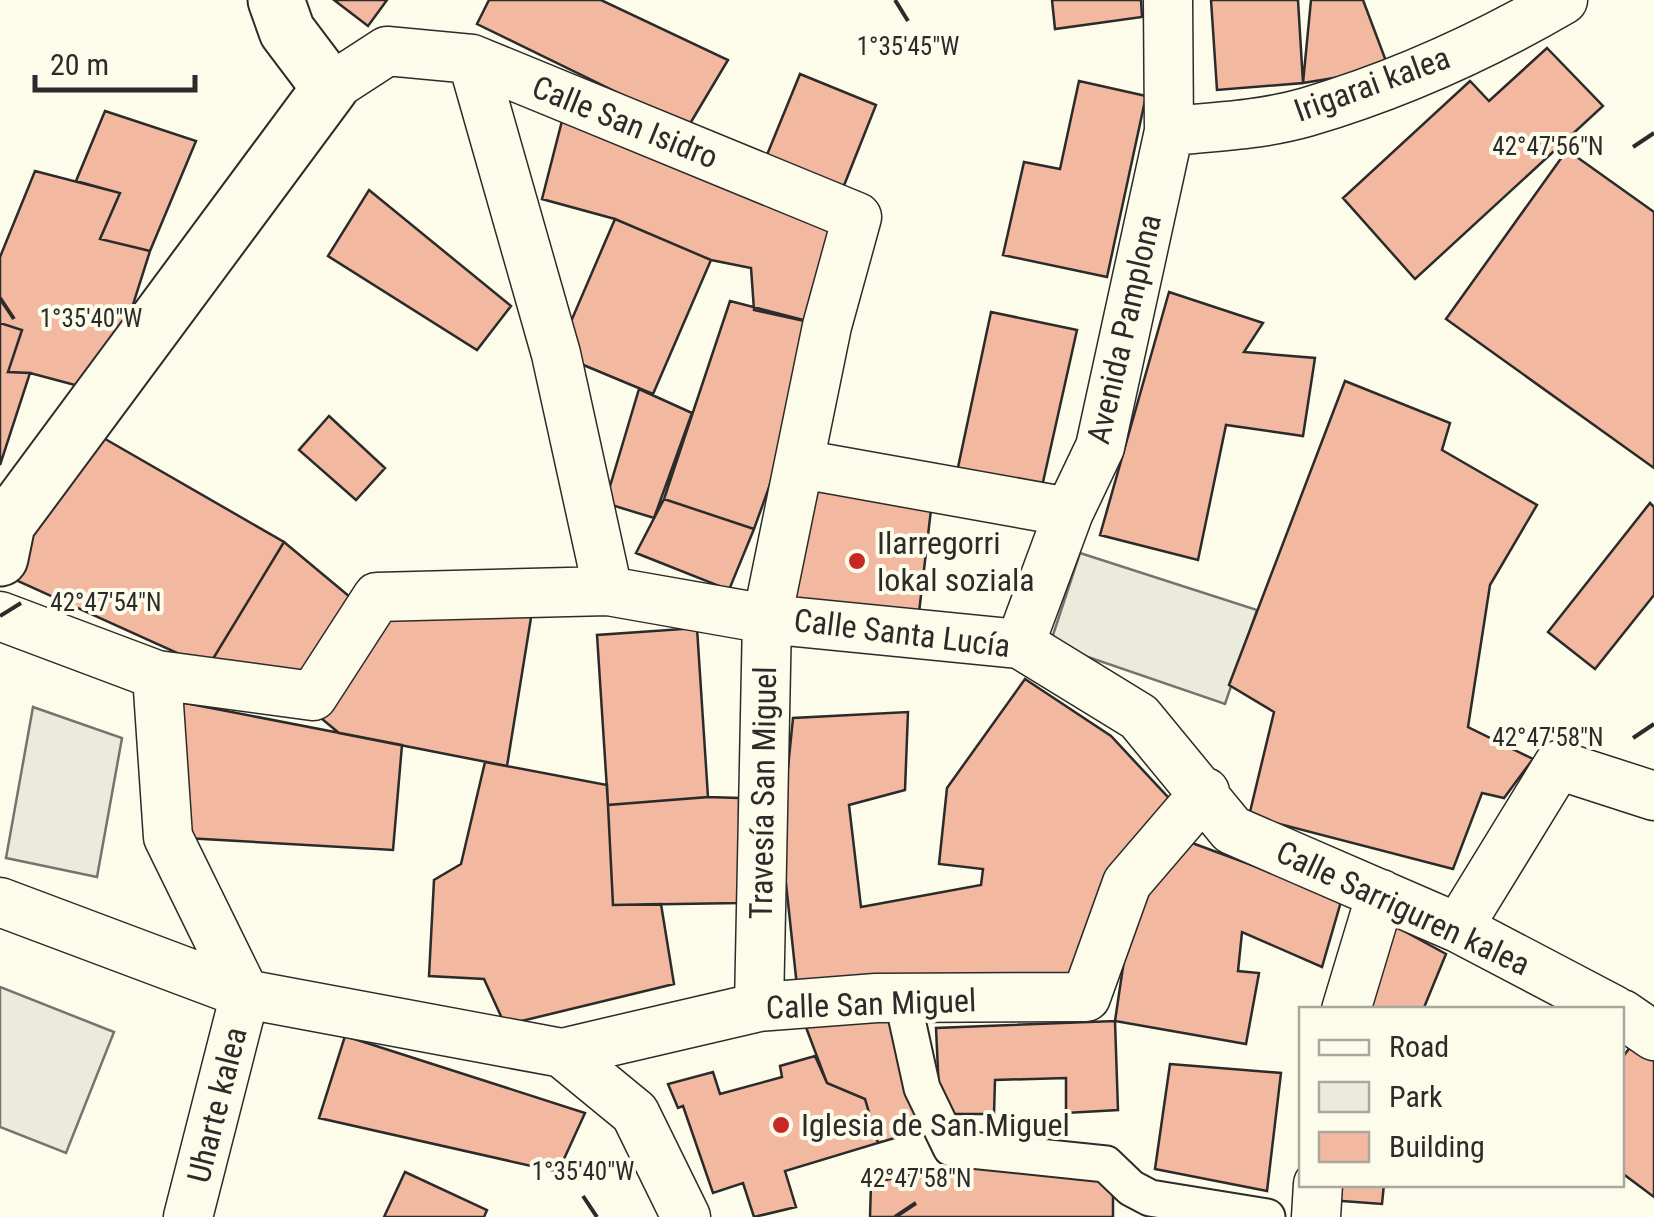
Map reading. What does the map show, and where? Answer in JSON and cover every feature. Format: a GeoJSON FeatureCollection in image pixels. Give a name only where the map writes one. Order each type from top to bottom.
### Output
{"type":"FeatureCollection","features":[{"type":"Feature","properties":{"kind":"street"},"geometry":{"type":"LineString","coordinates":[[2,534],[330,88],[287,32],[276,0]]}},
{"type":"Feature","properties":{"kind":"street","name":"Avenida Pamplona"},"geometry":{"type":"LineString","coordinates":[[1020,644],[1069,512],[1100,448],[1169,131],[1168,0]]}},
{"type":"Feature","properties":{"kind":"street","name":"Irigarai kalea"},"geometry":{"type":"LineString","coordinates":[[1169,131],[1250,124],[1307,112],[1441,62],[1563,0]]}},
{"type":"Feature","properties":{"kind":"street","name":"Calle San Isidro"},"geometry":{"type":"LineString","coordinates":[[330,88],[387,51],[472,59],[857,217]]}},
{"type":"Feature","properties":{"kind":"street"},"geometry":{"type":"LineString","coordinates":[[472,59],[556,354],[608,591]]}},
{"type":"Feature","properties":{"kind":"street","name":"Travesía San Miguel"},"geometry":{"type":"LineString","coordinates":[[759,1007],[767,618],[828,326],[857,217]]}},
{"type":"Feature","properties":{"kind":"street"},"geometry":{"type":"LineString","coordinates":[[801,464],[1069,512]]}},
{"type":"Feature","properties":{"kind":"street","name":"Calle Santa Lucía"},"geometry":{"type":"LineString","coordinates":[[157,675],[313,696],[378,597],[608,591],[767,618],[1020,644],[1139,717],[1205,792]]}},
{"type":"Feature","properties":{"kind":"street"},"geometry":{"type":"LineString","coordinates":[[0,616],[157,675],[168,836],[246,994]]}},
{"type":"Feature","properties":{"kind":"street"},"geometry":{"type":"LineString","coordinates":[[1458,928],[1558,765],[1654,796]]}},
{"type":"Feature","properties":{"kind":"street","name":"Calle San Miguel"},"geometry":{"type":"LineString","coordinates":[[0,902],[246,994],[562,1053],[759,1007],[902,997],[1086,997],[1127,883],[1205,792]]}},
{"type":"Feature","properties":{"kind":"street","name":"Calle Sarriguren kalea"},"geometry":{"type":"LineString","coordinates":[[1205,792],[1232,830],[1458,928],[1608,1007]]}},
{"type":"Feature","properties":{"kind":"street"},"geometry":{"type":"LineString","coordinates":[[1347,1007],[1381,894]]}},
{"type":"Feature","properties":{"kind":"street","name":"Uharte kalea"},"geometry":{"type":"LineString","coordinates":[[188,1217],[246,994]]}},
{"type":"Feature","properties":{"kind":"street"},"geometry":{"type":"LineString","coordinates":[[902,997],[922,1088],[951,1148],[1106,1164],[1131,1188],[1150,1198],[1267,1217]]}},
{"type":"Feature","properties":{"kind":"street"},"geometry":{"type":"LineString","coordinates":[[1624,1015],[1654,1036]]}},
{"type":"Feature","properties":{"kind":"street"},"geometry":{"type":"LineString","coordinates":[[562,1053],[636,1113],[686,1217]]}},
{"type":"Feature","properties":{"kind":"street"},"geometry":{"type":"LineString","coordinates":[[1316,1217],[1318,1187]]}},
{"type":"Feature","properties":{"kind":"green space"},"geometry":{"type":"Polygon","coordinates":[[[1080,553],[1257,610],[1225,704],[1050,644],[1080,553]]]}},
{"type":"Feature","properties":{"kind":"green space"},"geometry":{"type":"Polygon","coordinates":[[[33,707],[122,738],[97,877],[6,858],[33,707]]]}},
{"type":"Feature","properties":{"kind":"green space"},"geometry":{"type":"Polygon","coordinates":[[[0,987],[114,1032],[66,1153],[0,1127],[0,987]]]}},
{"type":"Feature","properties":{"kind":"building"},"geometry":{"type":"Polygon","coordinates":[[[334,0],[387,0],[368,26],[334,0]]]}},
{"type":"Feature","properties":{"kind":"building"},"geometry":{"type":"Polygon","coordinates":[[[489,0],[601,0],[728,60],[688,127],[477,24],[489,0]]]}},
{"type":"Feature","properties":{"kind":"building"},"geometry":{"type":"Polygon","coordinates":[[[1052,0],[1141,0],[1142,17],[1055,29],[1052,0]]]}},
{"type":"Feature","properties":{"kind":"building"},"geometry":{"type":"Polygon","coordinates":[[[1211,0],[1298,0],[1303,83],[1217,90],[1211,0]]]}},
{"type":"Feature","properties":{"kind":"building"},"geometry":{"type":"Polygon","coordinates":[[[1311,0],[1363,0],[1389,69],[1303,83],[1311,0]]]}},
{"type":"Feature","properties":{"kind":"building"},"geometry":{"type":"Polygon","coordinates":[[[1547,48],[1603,106],[1415,279],[1343,198],[1470,81],[1489,101],[1547,48]]]}},
{"type":"Feature","properties":{"kind":"building"},"geometry":{"type":"Polygon","coordinates":[[[800,74],[876,105],[839,198],[762,167],[800,74]]]}},
{"type":"Feature","properties":{"kind":"building"},"geometry":{"type":"Polygon","coordinates":[[[1079,81],[1146,96],[1107,277],[1003,255],[1024,162],[1060,169],[1079,81]]]}},
{"type":"Feature","properties":{"kind":"building"},"geometry":{"type":"Polygon","coordinates":[[[105,111],[196,141],[150,251],[100,239],[120,193],[76,181],[105,111]]]}},
{"type":"Feature","properties":{"kind":"building"},"geometry":{"type":"Polygon","coordinates":[[[564,113],[836,223],[827,326],[754,310],[751,268],[711,260],[615,219],[542,199],[564,113]]]}},
{"type":"Feature","properties":{"kind":"building"},"geometry":{"type":"Polygon","coordinates":[[[1567,150],[1654,212],[1654,468],[1446,319],[1567,150]]]}},
{"type":"Feature","properties":{"kind":"building"},"geometry":{"type":"Polygon","coordinates":[[[35,171],[120,193],[100,239],[150,251],[105,393],[30,373],[8,372],[22,330],[0,323],[0,257],[35,171]]]}},
{"type":"Feature","properties":{"kind":"building"},"geometry":{"type":"Polygon","coordinates":[[[369,190],[511,306],[477,350],[328,256],[369,190]]]}},
{"type":"Feature","properties":{"kind":"building"},"geometry":{"type":"Polygon","coordinates":[[[615,219],[711,260],[653,394],[557,354],[615,219]]]}},
{"type":"Feature","properties":{"kind":"building"},"geometry":{"type":"Polygon","coordinates":[[[1169,292],[1263,323],[1244,352],[1315,358],[1303,436],[1226,425],[1198,560],[1100,535],[1169,292]]]}},
{"type":"Feature","properties":{"kind":"building"},"geometry":{"type":"Polygon","coordinates":[[[730,301],[827,326],[754,529],[664,499],[730,301]]]}},
{"type":"Feature","properties":{"kind":"building"},"geometry":{"type":"Polygon","coordinates":[[[991,312],[1077,330],[1041,491],[957,472],[991,312]]]}},
{"type":"Feature","properties":{"kind":"building"},"geometry":{"type":"Polygon","coordinates":[[[0,323],[22,330],[8,372],[30,373],[0,465],[0,323]]]}},
{"type":"Feature","properties":{"kind":"building"},"geometry":{"type":"Polygon","coordinates":[[[1345,381],[1450,423],[1442,450],[1537,505],[1490,585],[1468,727],[1533,759],[1504,798],[1482,793],[1453,869],[1249,816],[1274,712],[1229,685],[1345,381]]]}},
{"type":"Feature","properties":{"kind":"building"},"geometry":{"type":"Polygon","coordinates":[[[639,389],[692,413],[654,518],[605,503],[639,389]]]}},
{"type":"Feature","properties":{"kind":"building"},"geometry":{"type":"Polygon","coordinates":[[[329,416],[385,468],[356,500],[299,450],[329,416]]]}},
{"type":"Feature","properties":{"kind":"building"},"geometry":{"type":"Polygon","coordinates":[[[100,436],[284,542],[208,667],[0,573],[100,436]]]}},
{"type":"Feature","properties":{"kind":"building"},"geometry":{"type":"Polygon","coordinates":[[[805,488],[932,501],[918,621],[792,607],[805,488]]]}},
{"type":"Feature","properties":{"kind":"building"},"geometry":{"type":"Polygon","coordinates":[[[664,499],[754,529],[729,590],[636,553],[664,499]]]}},
{"type":"Feature","properties":{"kind":"building"},"geometry":{"type":"Polygon","coordinates":[[[1650,503],[1654,507],[1654,595],[1595,669],[1548,632],[1650,503]]]}},
{"type":"Feature","properties":{"kind":"building"},"geometry":{"type":"Polygon","coordinates":[[[284,542],[368,612],[313,696],[208,667],[284,542]]]}},
{"type":"Feature","properties":{"kind":"building"},"geometry":{"type":"Polygon","coordinates":[[[535,593],[507,766],[339,733],[316,714],[377,597],[535,593]]]}},
{"type":"Feature","properties":{"kind":"building"},"geometry":{"type":"Polygon","coordinates":[[[697,628],[708,797],[608,805],[597,635],[697,628]]]}},
{"type":"Feature","properties":{"kind":"building"},"geometry":{"type":"Polygon","coordinates":[[[1025,679],[1111,736],[1179,809],[1070,983],[798,996],[781,837],[793,718],[908,712],[905,790],[849,805],[861,907],[981,885],[983,869],[939,864],[947,788],[1025,679]]]}},
{"type":"Feature","properties":{"kind":"building"},"geometry":{"type":"Polygon","coordinates":[[[159,698],[402,745],[393,850],[168,837],[159,698]]]}},
{"type":"Feature","properties":{"kind":"building"},"geometry":{"type":"Polygon","coordinates":[[[485,762],[607,785],[613,905],[661,904],[674,984],[505,1025],[484,979],[429,976],[434,880],[461,864],[485,762]]]}},
{"type":"Feature","properties":{"kind":"building"},"geometry":{"type":"Polygon","coordinates":[[[739,798],[740,903],[613,905],[608,805],[739,798]]]}},
{"type":"Feature","properties":{"kind":"building"},"geometry":{"type":"Polygon","coordinates":[[[1173,836],[1342,898],[1322,967],[1242,932],[1238,971],[1259,973],[1246,1044],[1115,1021],[1135,886],[1173,836]]]}},
{"type":"Feature","properties":{"kind":"building"},"geometry":{"type":"Polygon","coordinates":[[[1382,919],[1446,954],[1424,1007],[1357,1007],[1382,919]]]}},
{"type":"Feature","properties":{"kind":"building"},"geometry":{"type":"Polygon","coordinates":[[[883,1000],[922,1130],[878,1143],[865,1099],[827,1083],[804,1022],[883,1000]]]}},
{"type":"Feature","properties":{"kind":"building"},"geometry":{"type":"Polygon","coordinates":[[[1115,1021],[1118,1110],[1066,1113],[1066,1078],[995,1080],[994,1114],[940,1114],[936,1028],[1115,1021]]]}},
{"type":"Feature","properties":{"kind":"building"},"geometry":{"type":"Polygon","coordinates":[[[345,1036],[585,1113],[558,1172],[319,1118],[345,1036]]]}},
{"type":"Feature","properties":{"kind":"building"},"geometry":{"type":"Polygon","coordinates":[[[1634,1042],[1654,1058],[1654,1197],[1624,1174],[1624,1055],[1634,1042]]]}},
{"type":"Feature","properties":{"kind":"building","name":"Iglesia de San Miguel"},"geometry":{"type":"Polygon","coordinates":[[[815,1056],[827,1083],[865,1099],[878,1143],[785,1171],[796,1207],[754,1217],[743,1183],[713,1193],[683,1106],[678,1108],[668,1084],[713,1072],[720,1094],[782,1077],[780,1066],[815,1056]]]}},
{"type":"Feature","properties":{"kind":"building"},"geometry":{"type":"Polygon","coordinates":[[[1170,1064],[1281,1073],[1267,1191],[1155,1169],[1170,1064]]]}},
{"type":"Feature","properties":{"kind":"building"},"geometry":{"type":"Polygon","coordinates":[[[982,1160],[1113,1178],[1113,1217],[870,1217],[871,1183],[982,1160]]]}},
{"type":"Feature","properties":{"kind":"building"},"geometry":{"type":"Polygon","coordinates":[[[405,1172],[487,1210],[484,1217],[384,1217],[405,1172]]]}},
{"type":"Feature","properties":{"kind":"building"},"geometry":{"type":"Polygon","coordinates":[[[1330,1187],[1384,1187],[1382,1204],[1329,1200],[1330,1187]]]}},
{"type":"Feature","properties":{"kind":"place","name":"Ilarregorri lokal soziala"},"geometry":{"type":"Point","coordinates":[857,561]}},
{"type":"Feature","properties":{"kind":"place","name":"Iglesia de San Miguel"},"geometry":{"type":"Point","coordinates":[781,1125]}}]}
